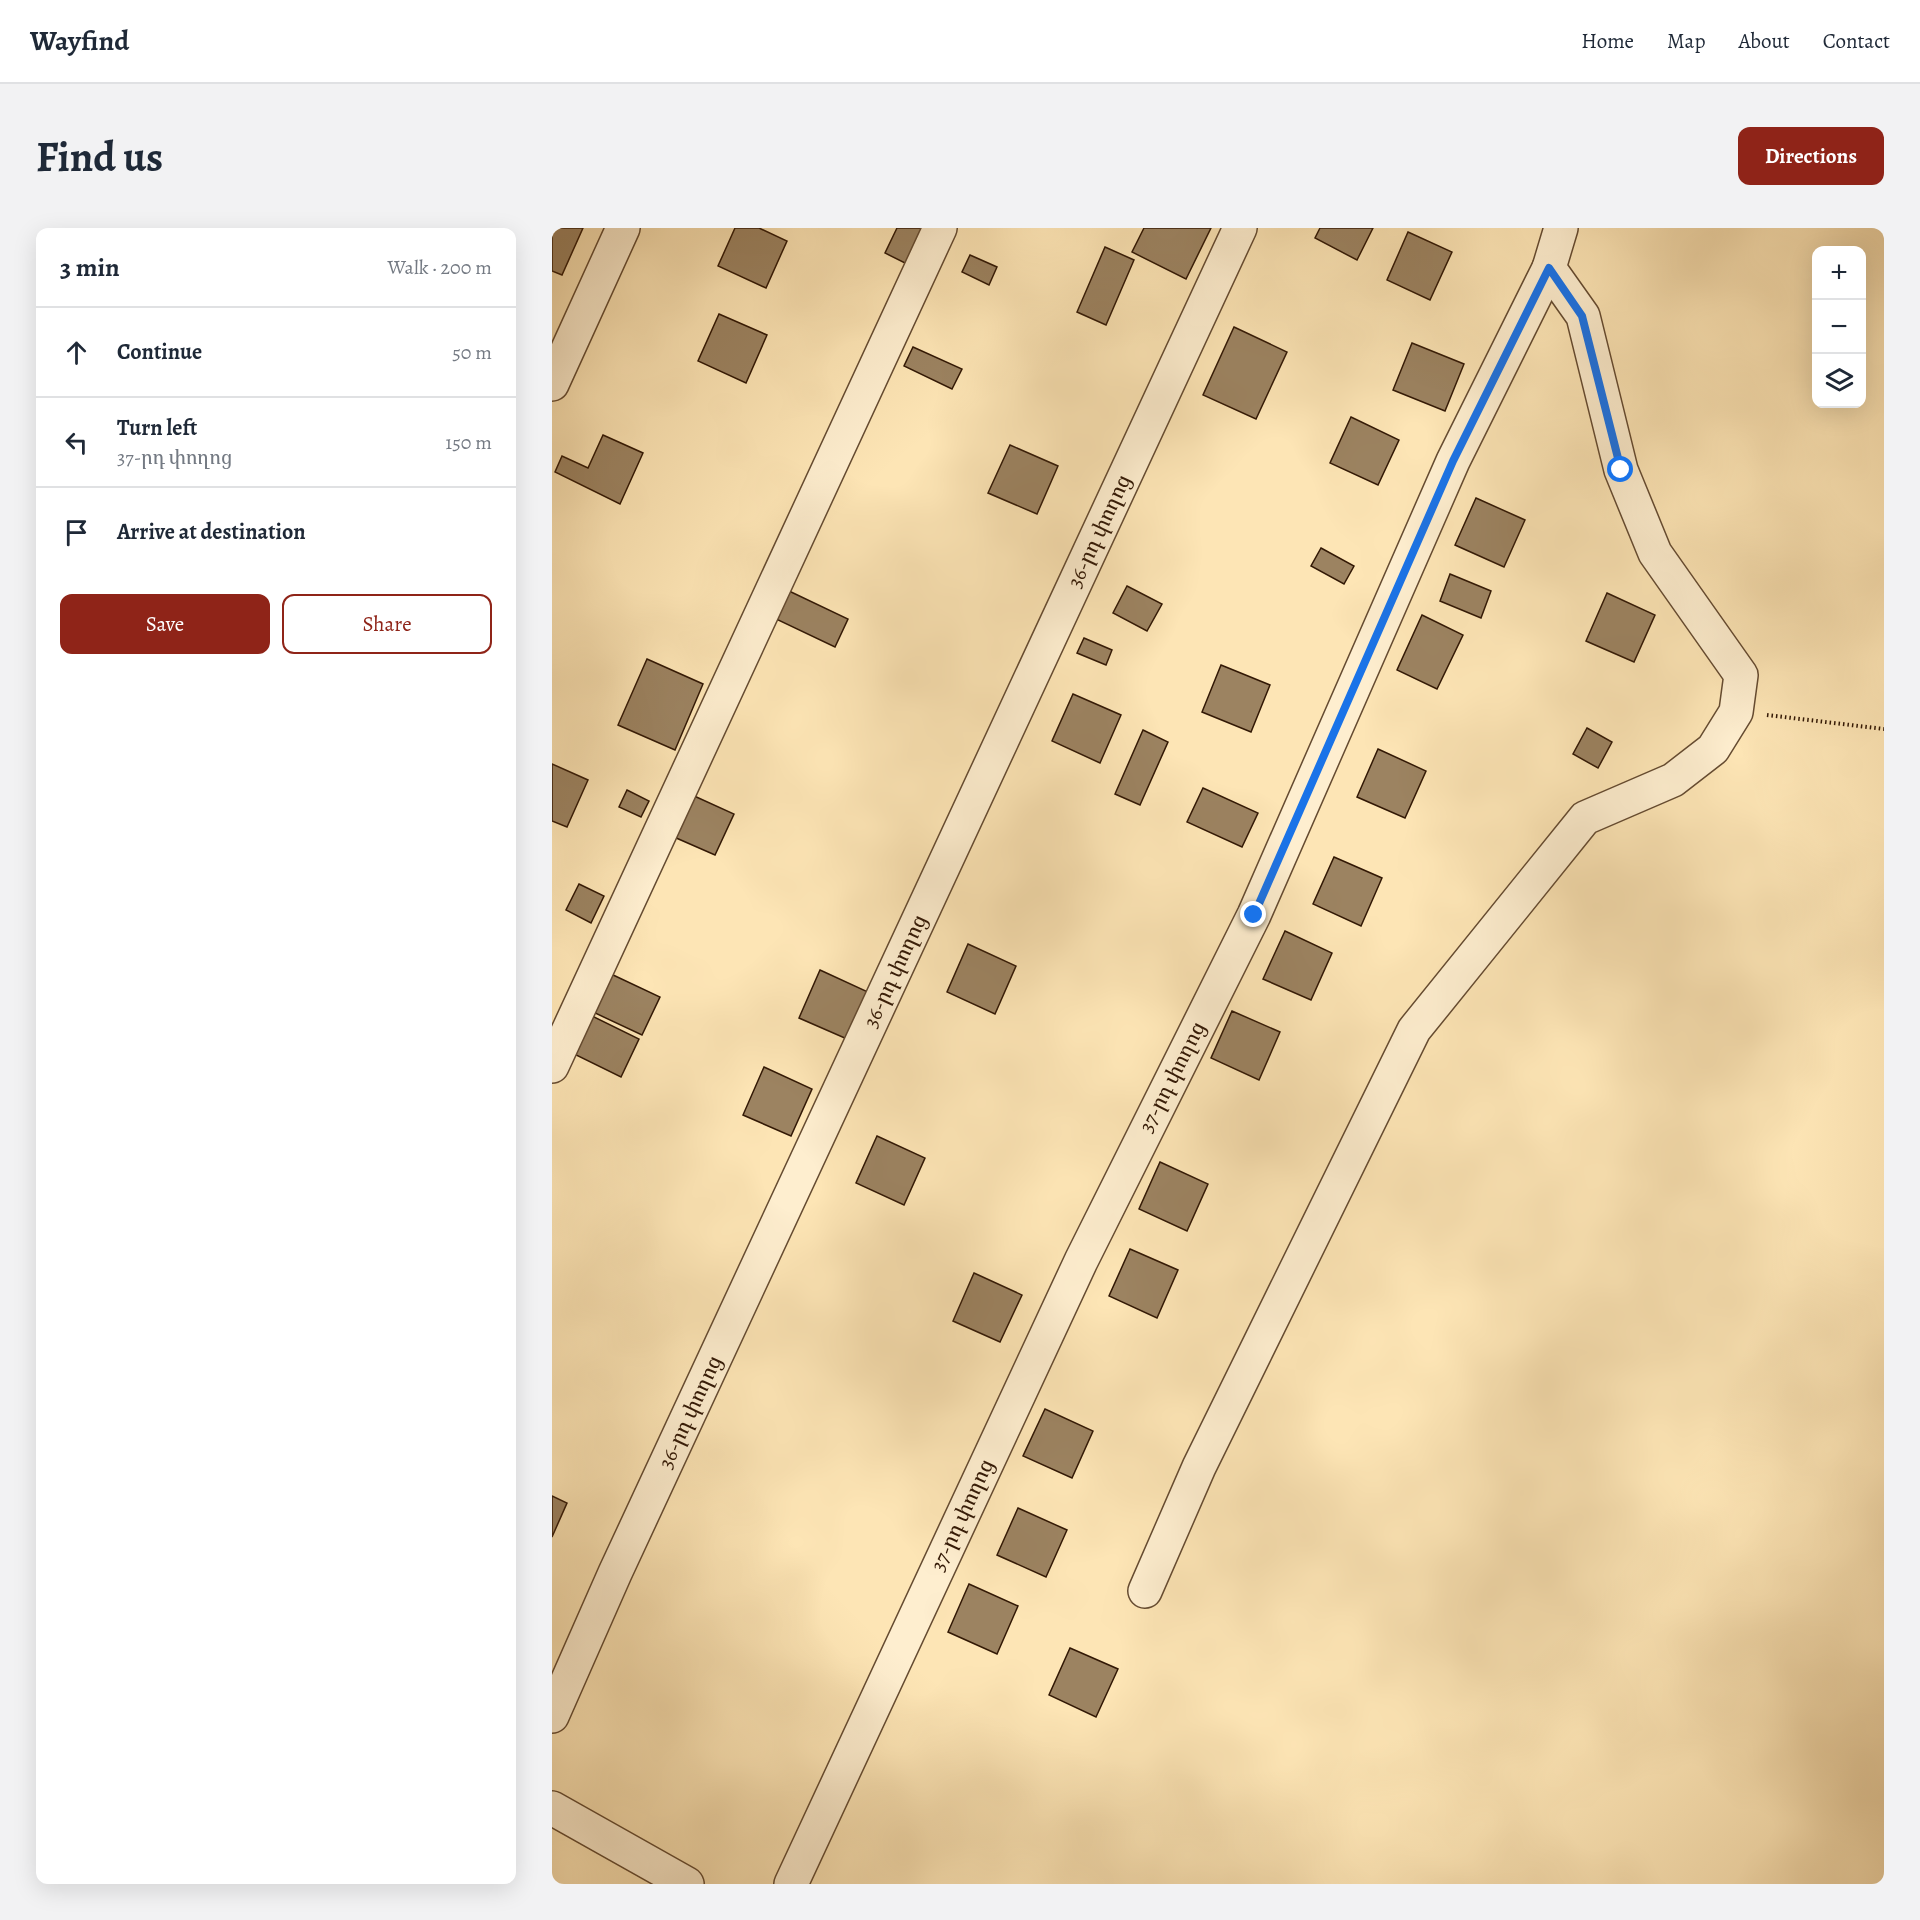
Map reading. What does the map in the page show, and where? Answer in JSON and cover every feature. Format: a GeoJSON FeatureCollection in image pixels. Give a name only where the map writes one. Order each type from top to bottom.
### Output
{"type":"FeatureCollection","features":[{"type":"Feature","properties":{"kind":"street"},"geometry":{"type":"LineString","coordinates":[[552,384],[623,228]]}},
{"type":"Feature","properties":{"kind":"street"},"geometry":{"type":"LineString","coordinates":[[552,1066],[940,228]]}},
{"type":"Feature","properties":{"kind":"street","name":"36-րդ փողոց"},"geometry":{"type":"LineString","coordinates":[[552,1716],[620,1562],[1240,228]]}},
{"type":"Feature","properties":{"kind":"street","name":"37-րդ փողոց"},"geometry":{"type":"LineString","coordinates":[[791,1884],[1081,1261],[1254,915],[1453,461],[1549,268],[1561,228]]}},
{"type":"Feature","properties":{"kind":"street"},"geometry":{"type":"LineString","coordinates":[[1145,1591],[1199,1467],[1414,1030],[1585,818],[1673,780],[1713,749],[1736,712],[1741,675],[1655,553],[1621,470],[1582,316],[1549,268]]}},
{"type":"Feature","properties":{"kind":"street"},"geometry":{"type":"LineString","coordinates":[[552,1808],[687,1884]]}},
{"type":"Feature","properties":{"kind":"path"},"geometry":{"type":"LineString","coordinates":[[1736,712],[1884,729]]}},
{"type":"Feature","properties":{"kind":"building"},"geometry":{"type":"Polygon","coordinates":[[[552,228],[583,228],[562,275],[552,271],[552,228]]]}},
{"type":"Feature","properties":{"kind":"building"},"geometry":{"type":"Polygon","coordinates":[[[735,228],[759,228],[787,241],[766,288],[718,266],[735,228]]]}},
{"type":"Feature","properties":{"kind":"building"},"geometry":{"type":"Polygon","coordinates":[[[897,228],[925,228],[907,264],[885,253],[897,228]]]}},
{"type":"Feature","properties":{"kind":"building"},"geometry":{"type":"Polygon","coordinates":[[[1144,228],[1211,228],[1186,279],[1132,252],[1144,228]]]}},
{"type":"Feature","properties":{"kind":"building"},"geometry":{"type":"Polygon","coordinates":[[[1320,228],[1373,228],[1357,260],[1315,238],[1320,228]]]}},
{"type":"Feature","properties":{"kind":"building"},"geometry":{"type":"Polygon","coordinates":[[[1408,232],[1452,252],[1430,300],[1387,280],[1408,232]]]}},
{"type":"Feature","properties":{"kind":"building"},"geometry":{"type":"Polygon","coordinates":[[[1105,247],[1134,260],[1106,325],[1077,312],[1105,247]]]}},
{"type":"Feature","properties":{"kind":"building"},"geometry":{"type":"Polygon","coordinates":[[[970,255],[997,267],[989,285],[962,272],[970,255]]]}},
{"type":"Feature","properties":{"kind":"building"},"geometry":{"type":"Polygon","coordinates":[[[719,314],[767,335],[746,383],[698,361],[719,314]]]}},
{"type":"Feature","properties":{"kind":"building"},"geometry":{"type":"Polygon","coordinates":[[[1234,327],[1287,352],[1256,419],[1203,395],[1234,327]]]}},
{"type":"Feature","properties":{"kind":"building"},"geometry":{"type":"Polygon","coordinates":[[[1412,343],[1464,364],[1445,411],[1393,390],[1412,343]]]}},
{"type":"Feature","properties":{"kind":"building"},"geometry":{"type":"Polygon","coordinates":[[[913,347],[962,369],[952,389],[904,366],[913,347]]]}},
{"type":"Feature","properties":{"kind":"building"},"geometry":{"type":"Polygon","coordinates":[[[1351,417],[1399,440],[1378,485],[1330,463],[1351,417]]]}},
{"type":"Feature","properties":{"kind":"building"},"geometry":{"type":"Polygon","coordinates":[[[603,435],[643,453],[620,504],[555,472],[562,456],[588,468],[603,435]]]}},
{"type":"Feature","properties":{"kind":"building"},"geometry":{"type":"Polygon","coordinates":[[[1010,445],[1058,466],[1037,514],[988,493],[1010,445]]]}},
{"type":"Feature","properties":{"kind":"building"},"geometry":{"type":"Polygon","coordinates":[[[1476,498],[1525,520],[1504,567],[1455,545],[1476,498]]]}},
{"type":"Feature","properties":{"kind":"building"},"geometry":{"type":"Polygon","coordinates":[[[1321,548],[1354,566],[1344,584],[1311,566],[1321,548]]]}},
{"type":"Feature","properties":{"kind":"building"},"geometry":{"type":"Polygon","coordinates":[[[1450,574],[1491,591],[1481,618],[1440,601],[1450,574]]]}},
{"type":"Feature","properties":{"kind":"building"},"geometry":{"type":"Polygon","coordinates":[[[1127,586],[1162,604],[1147,631],[1113,613],[1127,586]]]}},
{"type":"Feature","properties":{"kind":"building"},"geometry":{"type":"Polygon","coordinates":[[[789,591],[848,619],[835,647],[776,619],[789,591]]]}},
{"type":"Feature","properties":{"kind":"building"},"geometry":{"type":"Polygon","coordinates":[[[1607,593],[1655,615],[1634,662],[1586,641],[1607,593]]]}},
{"type":"Feature","properties":{"kind":"building"},"geometry":{"type":"Polygon","coordinates":[[[1422,615],[1463,635],[1437,689],[1397,670],[1422,615]]]}},
{"type":"Feature","properties":{"kind":"building"},"geometry":{"type":"Polygon","coordinates":[[[1084,638],[1112,650],[1106,665],[1077,653],[1084,638]]]}},
{"type":"Feature","properties":{"kind":"building"},"geometry":{"type":"Polygon","coordinates":[[[647,659],[703,684],[675,750],[618,725],[647,659]]]}},
{"type":"Feature","properties":{"kind":"building"},"geometry":{"type":"Polygon","coordinates":[[[1221,665],[1270,685],[1251,732],[1202,712],[1221,665]]]}},
{"type":"Feature","properties":{"kind":"building"},"geometry":{"type":"Polygon","coordinates":[[[1073,694],[1121,715],[1100,763],[1052,741],[1073,694]]]}},
{"type":"Feature","properties":{"kind":"building"},"geometry":{"type":"Polygon","coordinates":[[[1587,728],[1612,742],[1598,768],[1573,754],[1587,728]]]}},
{"type":"Feature","properties":{"kind":"building"},"geometry":{"type":"Polygon","coordinates":[[[1143,730],[1168,742],[1140,805],[1115,794],[1143,730]]]}},
{"type":"Feature","properties":{"kind":"building"},"geometry":{"type":"Polygon","coordinates":[[[1378,749],[1426,771],[1405,818],[1357,797],[1378,749]]]}},
{"type":"Feature","properties":{"kind":"building"},"geometry":{"type":"Polygon","coordinates":[[[552,764],[588,780],[567,827],[552,821],[552,764]]]}},
{"type":"Feature","properties":{"kind":"building"},"geometry":{"type":"Polygon","coordinates":[[[1203,788],[1258,813],[1242,847],[1187,822],[1203,788]]]}},
{"type":"Feature","properties":{"kind":"building"},"geometry":{"type":"Polygon","coordinates":[[[627,790],[649,801],[641,817],[619,807],[627,790]]]}},
{"type":"Feature","properties":{"kind":"building"},"geometry":{"type":"Polygon","coordinates":[[[692,795],[734,814],[715,855],[674,837],[692,795]]]}},
{"type":"Feature","properties":{"kind":"building"},"geometry":{"type":"Polygon","coordinates":[[[1334,857],[1382,878],[1361,926],[1313,904],[1334,857]]]}},
{"type":"Feature","properties":{"kind":"building"},"geometry":{"type":"Polygon","coordinates":[[[579,884],[604,896],[591,923],[566,910],[579,884]]]}},
{"type":"Feature","properties":{"kind":"building"},"geometry":{"type":"Polygon","coordinates":[[[1285,931],[1332,953],[1311,1000],[1263,979],[1285,931]]]}},
{"type":"Feature","properties":{"kind":"building"},"geometry":{"type":"Polygon","coordinates":[[[968,944],[1016,966],[995,1014],[947,992],[968,944]]]}},
{"type":"Feature","properties":{"kind":"building"},"geometry":{"type":"Polygon","coordinates":[[[820,970],[868,992],[847,1039],[799,1018],[820,970]]]}},
{"type":"Feature","properties":{"kind":"building"},"geometry":{"type":"Polygon","coordinates":[[[611,974],[660,997],[642,1035],[593,1012],[611,974]]]}},
{"type":"Feature","properties":{"kind":"building"},"geometry":{"type":"Polygon","coordinates":[[[1232,1011],[1280,1032],[1259,1080],[1211,1058],[1232,1011]]]}},
{"type":"Feature","properties":{"kind":"building"},"geometry":{"type":"Polygon","coordinates":[[[590,1015],[639,1039],[621,1077],[572,1053],[590,1015]]]}},
{"type":"Feature","properties":{"kind":"building"},"geometry":{"type":"Polygon","coordinates":[[[764,1067],[812,1089],[791,1136],[743,1115],[764,1067]]]}},
{"type":"Feature","properties":{"kind":"building"},"geometry":{"type":"Polygon","coordinates":[[[877,1136],[925,1158],[904,1205],[856,1183],[877,1136]]]}},
{"type":"Feature","properties":{"kind":"building"},"geometry":{"type":"Polygon","coordinates":[[[1160,1162],[1208,1184],[1187,1231],[1139,1209],[1160,1162]]]}},
{"type":"Feature","properties":{"kind":"building"},"geometry":{"type":"Polygon","coordinates":[[[1130,1249],[1178,1270],[1157,1318],[1109,1296],[1130,1249]]]}},
{"type":"Feature","properties":{"kind":"building"},"geometry":{"type":"Polygon","coordinates":[[[974,1273],[1022,1295],[1000,1342],[953,1321],[974,1273]]]}},
{"type":"Feature","properties":{"kind":"building"},"geometry":{"type":"Polygon","coordinates":[[[1045,1409],[1093,1431],[1072,1478],[1023,1456],[1045,1409]]]}},
{"type":"Feature","properties":{"kind":"building"},"geometry":{"type":"Polygon","coordinates":[[[552,1496],[567,1503],[552,1537],[552,1496]]]}},
{"type":"Feature","properties":{"kind":"building"},"geometry":{"type":"Polygon","coordinates":[[[1018,1508],[1067,1530],[1046,1577],[997,1555],[1018,1508]]]}},
{"type":"Feature","properties":{"kind":"building"},"geometry":{"type":"Polygon","coordinates":[[[969,1584],[1018,1606],[997,1654],[948,1632],[969,1584]]]}},
{"type":"Feature","properties":{"kind":"building"},"geometry":{"type":"Polygon","coordinates":[[[1070,1648],[1118,1669],[1096,1717],[1049,1695],[1070,1648]]]}},
{"type":"Feature","properties":{"kind":"route"},"geometry":{"type":"LineString","coordinates":[[1254,915],[1453,461],[1549,268],[1582,316],[1621,470]]}}]}
